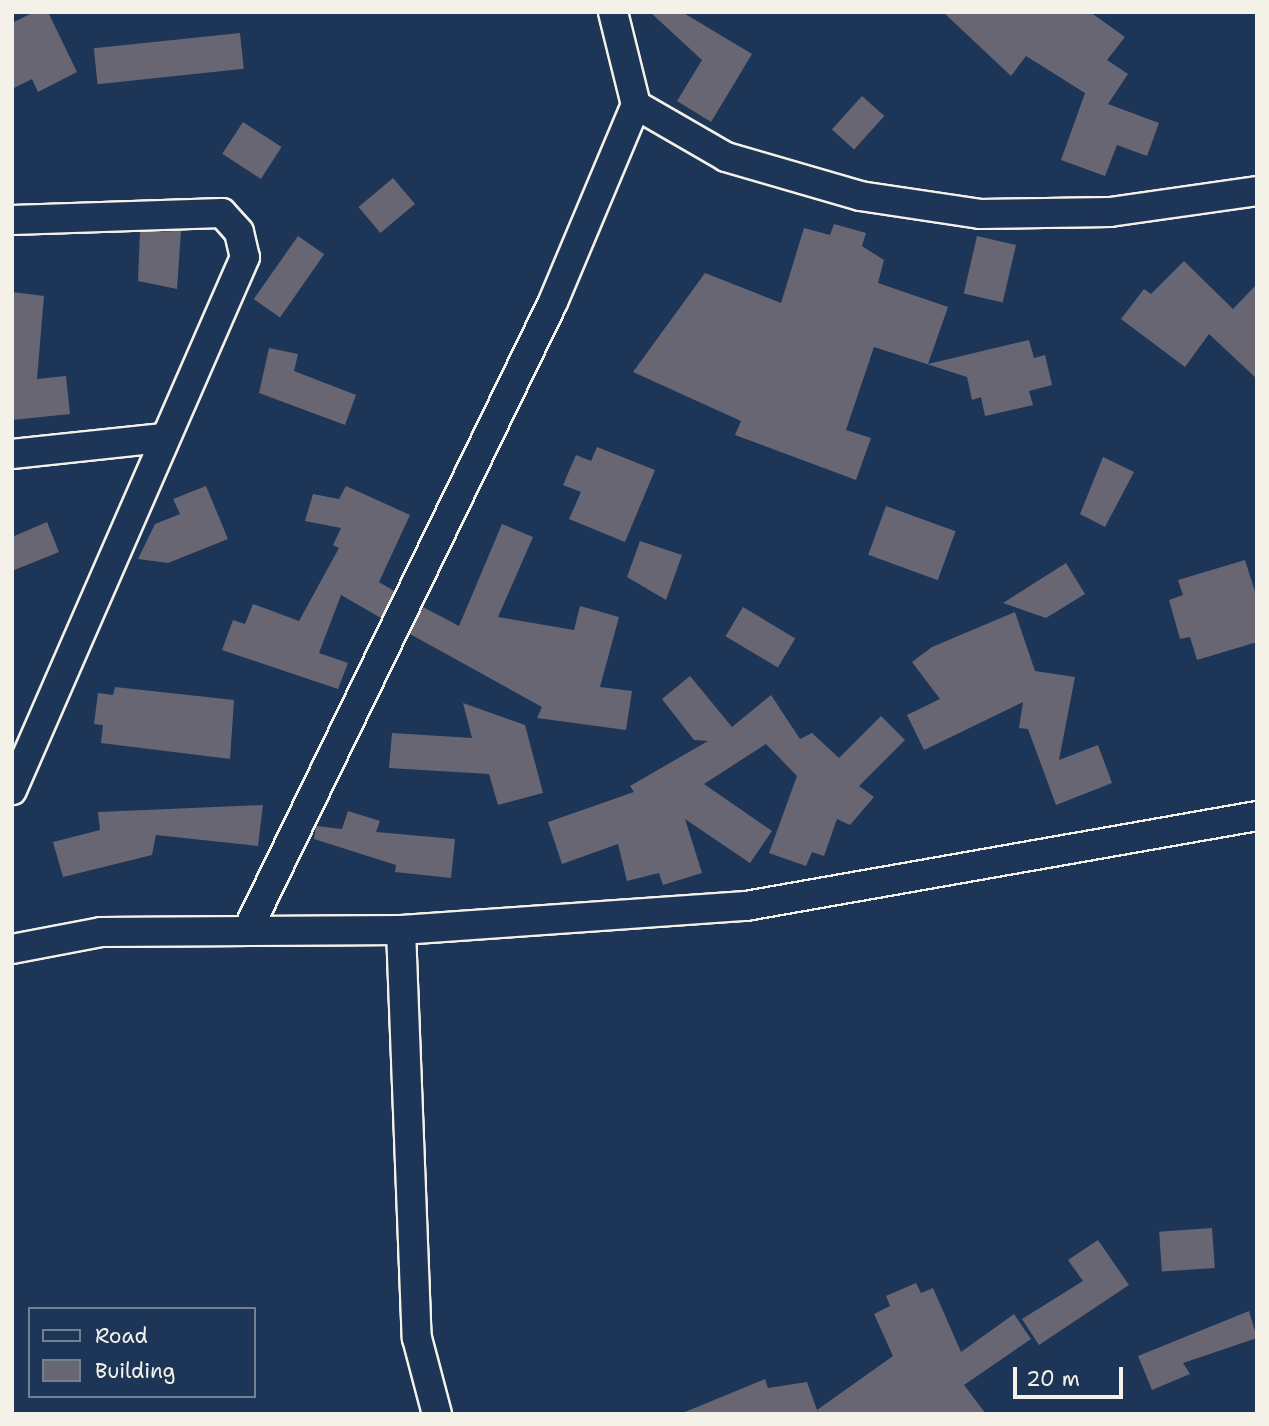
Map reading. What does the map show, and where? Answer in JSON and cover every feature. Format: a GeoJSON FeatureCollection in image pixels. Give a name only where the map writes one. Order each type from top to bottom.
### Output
{"type":"FeatureCollection","features":[{"type":"Feature","properties":{"kind":"street"},"geometry":{"type":"LineString","coordinates":[[249,927],[553,302],[636,105],[614,12]]}},
{"type":"Feature","properties":{"kind":"street"},"geometry":{"type":"LineString","coordinates":[[636,105],[726,157],[860,196],[980,214],[1110,212],[1257,191]]}},
{"type":"Feature","properties":{"kind":"street"},"geometry":{"type":"LineString","coordinates":[[12,220],[222,213],[239,232],[245,257],[161,438],[12,790]]}},
{"type":"Feature","properties":{"kind":"street"},"geometry":{"type":"LineString","coordinates":[[12,454],[161,438]]}},
{"type":"Feature","properties":{"kind":"street"},"geometry":{"type":"LineString","coordinates":[[12,949],[102,932],[249,927],[401,930],[746,906],[1257,816]]}},
{"type":"Feature","properties":{"kind":"street"},"geometry":{"type":"LineString","coordinates":[[401,930],[417,1338],[437,1414]]}},
{"type":"Feature","properties":{"kind":"building"},"geometry":{"type":"Polygon","coordinates":[[[34,12],[48,12],[77,72],[38,92],[32,79],[12,89],[12,23],[34,12]]]}},
{"type":"Feature","properties":{"kind":"building"},"geometry":{"type":"Polygon","coordinates":[[[650,12],[682,12],[752,54],[711,122],[677,101],[702,60],[650,12]]]}},
{"type":"Feature","properties":{"kind":"building"},"geometry":{"type":"Polygon","coordinates":[[[943,12],[1090,12],[1125,37],[1107,60],[1128,74],[1108,104],[1159,123],[1147,156],[1117,145],[1105,176],[1061,160],[1085,93],[1026,56],[1011,76],[943,12]]]}},
{"type":"Feature","properties":{"kind":"building"},"geometry":{"type":"Polygon","coordinates":[[[240,33],[244,69],[98,84],[94,48],[240,33]]]}},
{"type":"Feature","properties":{"kind":"building"},"geometry":{"type":"Polygon","coordinates":[[[862,96],[884,116],[854,150],[832,129],[862,96]]]}},
{"type":"Feature","properties":{"kind":"building"},"geometry":{"type":"Polygon","coordinates":[[[243,122],[282,147],[261,179],[222,154],[243,122]]]}},
{"type":"Feature","properties":{"kind":"building"},"geometry":{"type":"Polygon","coordinates":[[[393,178],[415,204],[380,233],[359,207],[393,178]]]}},
{"type":"Feature","properties":{"kind":"building"},"geometry":{"type":"Polygon","coordinates":[[[834,224],[866,233],[862,246],[884,260],[878,283],[948,307],[928,364],[1029,340],[1034,358],[1045,355],[1052,385],[1029,391],[1033,405],[985,416],[981,397],[972,400],[967,377],[874,347],[846,430],[871,438],[856,480],[735,435],[741,421],[633,372],[705,273],[781,303],[804,228],[830,235],[834,224]]]}},
{"type":"Feature","properties":{"kind":"building"},"geometry":{"type":"Polygon","coordinates":[[[181,231],[177,289],[138,281],[140,232],[181,231]]]}},
{"type":"Feature","properties":{"kind":"building"},"geometry":{"type":"Polygon","coordinates":[[[298,236],[324,254],[280,317],[254,299],[298,236]]]}},
{"type":"Feature","properties":{"kind":"building"},"geometry":{"type":"Polygon","coordinates":[[[977,236],[1016,245],[1003,302],[964,293],[977,236]]]}},
{"type":"Feature","properties":{"kind":"building"},"geometry":{"type":"Polygon","coordinates":[[[1184,261],[1233,309],[1257,284],[1257,379],[1209,334],[1185,367],[1121,319],[1144,289],[1151,294],[1184,261]]]}},
{"type":"Feature","properties":{"kind":"building"},"geometry":{"type":"Polygon","coordinates":[[[12,292],[44,296],[37,379],[66,376],[70,414],[12,420],[12,292]]]}},
{"type":"Feature","properties":{"kind":"building"},"geometry":{"type":"Polygon","coordinates":[[[269,348],[298,354],[294,371],[356,395],[345,425],[259,393],[269,348]]]}},
{"type":"Feature","properties":{"kind":"building"},"geometry":{"type":"Polygon","coordinates":[[[597,447],[655,470],[625,542],[569,519],[581,492],[563,485],[576,455],[591,461],[597,447]]]}},
{"type":"Feature","properties":{"kind":"building"},"geometry":{"type":"Polygon","coordinates":[[[1103,457],[1134,472],[1105,527],[1080,514],[1103,457]]]}},
{"type":"Feature","properties":{"kind":"building"},"geometry":{"type":"Polygon","coordinates":[[[206,486],[228,539],[168,563],[138,559],[155,524],[180,514],[173,499],[206,486]]]}},
{"type":"Feature","properties":{"kind":"building"},"geometry":{"type":"Polygon","coordinates":[[[346,486],[410,515],[379,582],[394,591],[381,618],[341,595],[319,653],[348,663],[338,689],[222,650],[233,620],[245,624],[253,604],[299,621],[339,548],[333,545],[341,528],[305,521],[313,494],[339,499],[346,486]]]}},
{"type":"Feature","properties":{"kind":"building"},"geometry":{"type":"Polygon","coordinates":[[[886,506],[956,531],[938,580],[868,555],[886,506]]]}},
{"type":"Feature","properties":{"kind":"building"},"geometry":{"type":"Polygon","coordinates":[[[47,522],[59,552],[12,571],[12,537],[47,522]]]}},
{"type":"Feature","properties":{"kind":"building"},"geometry":{"type":"Polygon","coordinates":[[[502,524],[533,537],[498,617],[574,630],[580,606],[619,617],[600,687],[632,691],[626,730],[537,718],[542,707],[410,634],[423,607],[459,626],[502,524]]]}},
{"type":"Feature","properties":{"kind":"building"},"geometry":{"type":"Polygon","coordinates":[[[640,541],[682,555],[666,600],[627,577],[640,541]]]}},
{"type":"Feature","properties":{"kind":"building"},"geometry":{"type":"Polygon","coordinates":[[[1245,560],[1257,598],[1257,642],[1197,660],[1190,637],[1180,639],[1169,600],[1183,595],[1178,580],[1245,560]]]}},
{"type":"Feature","properties":{"kind":"building"},"geometry":{"type":"Polygon","coordinates":[[[1066,563],[1085,594],[1046,618],[1003,603],[1066,563]]]}},
{"type":"Feature","properties":{"kind":"building"},"geometry":{"type":"Polygon","coordinates":[[[743,607],[795,638],[778,668],[725,636],[743,607]]]}},
{"type":"Feature","properties":{"kind":"building"},"geometry":{"type":"Polygon","coordinates":[[[1015,612],[1035,671],[1075,677],[1059,760],[1098,745],[1112,783],[1056,805],[1028,729],[1019,728],[1023,702],[924,750],[907,715],[940,699],[912,662],[932,647],[1015,612]]]}},
{"type":"Feature","properties":{"kind":"building"},"geometry":{"type":"Polygon","coordinates":[[[690,676],[732,727],[771,695],[800,739],[812,733],[839,758],[881,716],[905,740],[859,786],[874,797],[850,825],[837,819],[824,856],[812,852],[806,866],[769,853],[797,776],[766,744],[704,784],[772,831],[750,863],[685,819],[702,873],[663,885],[659,873],[627,881],[618,844],[562,864],[548,822],[634,792],[630,786],[708,741],[694,740],[662,699],[690,676]]]}},
{"type":"Feature","properties":{"kind":"building"},"geometry":{"type":"Polygon","coordinates":[[[115,687],[234,700],[230,759],[101,743],[103,725],[94,724],[98,693],[113,695],[115,687]]]}},
{"type":"Feature","properties":{"kind":"building"},"geometry":{"type":"Polygon","coordinates":[[[463,703],[525,725],[543,793],[498,805],[489,774],[389,768],[392,733],[472,738],[463,703]]]}},
{"type":"Feature","properties":{"kind":"building"},"geometry":{"type":"Polygon","coordinates":[[[263,805],[258,846],[156,835],[152,855],[63,877],[53,842],[100,830],[98,812],[263,805]]]}},
{"type":"Feature","properties":{"kind":"building"},"geometry":{"type":"Polygon","coordinates":[[[348,811],[380,821],[376,832],[455,839],[451,878],[395,872],[396,865],[314,839],[316,826],[342,829],[348,811]]]}},
{"type":"Feature","properties":{"kind":"building"},"geometry":{"type":"Polygon","coordinates":[[[1212,1228],[1215,1268],[1162,1272],[1159,1232],[1212,1228]]]}},
{"type":"Feature","properties":{"kind":"building"},"geometry":{"type":"Polygon","coordinates":[[[1098,1240],[1129,1285],[1039,1345],[1022,1319],[1083,1281],[1068,1260],[1098,1240]]]}},
{"type":"Feature","properties":{"kind":"building"},"geometry":{"type":"Polygon","coordinates":[[[916,1283],[921,1293],[933,1288],[961,1352],[1014,1314],[1031,1339],[964,1385],[986,1414],[680,1414],[765,1379],[768,1388],[807,1382],[817,1410],[893,1356],[874,1314],[890,1306],[886,1296],[916,1283]]]}},
{"type":"Feature","properties":{"kind":"building"},"geometry":{"type":"Polygon","coordinates":[[[1249,1311],[1257,1338],[1183,1363],[1190,1374],[1152,1390],[1138,1356],[1249,1311]]]}}]}
